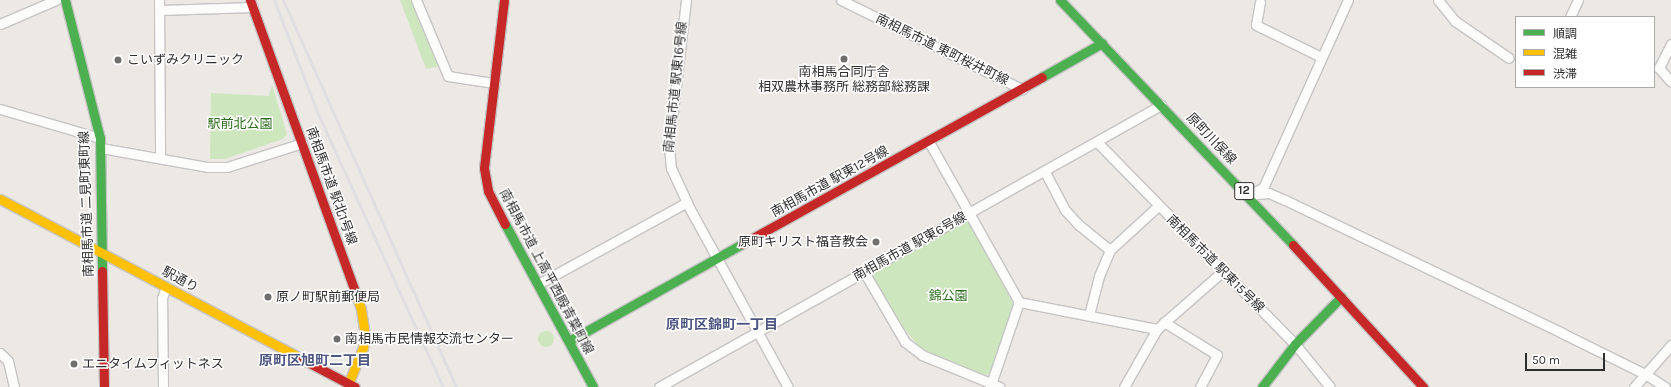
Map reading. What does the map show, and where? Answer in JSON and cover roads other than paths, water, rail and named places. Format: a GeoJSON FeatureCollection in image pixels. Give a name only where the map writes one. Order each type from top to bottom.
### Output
{"type":"FeatureCollection","features":[{"type":"Feature","properties":{"kind":"street"},"geometry":{"type":"LineString","coordinates":[[0,24],[56,0]]}},
{"type":"Feature","properties":{"kind":"street","name":"南相馬市道 二見町東町線"},"geometry":{"type":"LineString","coordinates":[[65,0],[100,143],[104,387]]}},
{"type":"Feature","properties":{"kind":"street"},"geometry":{"type":"LineString","coordinates":[[159,0],[160,157]]}},
{"type":"Feature","properties":{"kind":"street"},"geometry":{"type":"LineString","coordinates":[[416,0],[448,76],[494,83]]}},
{"type":"Feature","properties":{"kind":"street","name":"南相馬市道 上高平西殿青葉町線"},"geometry":{"type":"LineString","coordinates":[[504,0],[484,168],[488,191],[593,387]]}},
{"type":"Feature","properties":{"kind":"street","name":"南相馬市道 駅東16号線"},"geometry":{"type":"LineString","coordinates":[[686,0],[669,158],[687,202],[788,387]]}},
{"type":"Feature","properties":{"kind":"street","name":"南相馬市道 東町桜井町線"},"geometry":{"type":"LineString","coordinates":[[840,0],[1022,89]]}},
{"type":"Feature","properties":{"kind":"street","name":"原町川俣線"},"geometry":{"type":"LineString","coordinates":[[1060,0],[1247,195],[1423,387]]}},
{"type":"Feature","properties":{"kind":"street"},"geometry":{"type":"LineString","coordinates":[[1247,195],[1263,188],[1348,0]]}},
{"type":"Feature","properties":{"kind":"street"},"geometry":{"type":"LineString","coordinates":[[1438,0],[1455,20],[1509,58]]}},
{"type":"Feature","properties":{"kind":"street"},"geometry":{"type":"LineString","coordinates":[[1570,16],[1578,0]]}},
{"type":"Feature","properties":{"kind":"street"},"geometry":{"type":"LineString","coordinates":[[1260,2],[1256,25],[1321,57]]}},
{"type":"Feature","properties":{"kind":"street"},"geometry":{"type":"LineString","coordinates":[[160,10],[252,4]]}},
{"type":"Feature","properties":{"kind":"street","name":"南相馬市道 駅北1号線"},"geometry":{"type":"LineString","coordinates":[[252,4],[363,315],[363,348],[352,385]]}},
{"type":"Feature","properties":{"kind":"street","name":"南相馬市道 駅東12号線"},"geometry":{"type":"LineString","coordinates":[[569,341],[930,142],[1102,43]]}},
{"type":"Feature","properties":{"kind":"street"},"geometry":{"type":"LineString","coordinates":[[1671,44],[1657,64],[1662,75],[1671,82]]}},
{"type":"Feature","properties":{"kind":"street","name":"南相馬市道 駅東6号線"},"geometry":{"type":"LineString","coordinates":[[660,387],[1098,143],[1161,105]]}},
{"type":"Feature","properties":{"kind":"street"},"geometry":{"type":"LineString","coordinates":[[0,109],[100,143],[208,167],[227,167],[302,143]]}},
{"type":"Feature","properties":{"kind":"street"},"geometry":{"type":"LineString","coordinates":[[930,142],[1019,302],[991,385]]}},
{"type":"Feature","properties":{"kind":"street","name":"南相馬市道 駅東15号線"},"geometry":{"type":"LineString","coordinates":[[1098,143],[1158,206],[1295,344],[1330,387]]}},
{"type":"Feature","properties":{"kind":"street"},"geometry":{"type":"LineString","coordinates":[[1045,172],[1065,210],[1079,225],[1110,250]]}},
{"type":"Feature","properties":{"kind":"street"},"geometry":{"type":"LineString","coordinates":[[1247,195],[1269,193],[1285,200],[1645,374],[1665,387]]}},
{"type":"Feature","properties":{"kind":"street","name":"駅通り"},"geometry":{"type":"LineString","coordinates":[[0,199],[352,385]]}},
{"type":"Feature","properties":{"kind":"street"},"geometry":{"type":"LineString","coordinates":[[538,284],[687,202]]}},
{"type":"Feature","properties":{"kind":"street"},"geometry":{"type":"LineString","coordinates":[[1089,315],[1099,276],[1110,250],[1158,206]]}},
{"type":"Feature","properties":{"kind":"street"},"geometry":{"type":"LineString","coordinates":[[1124,387],[1160,325],[1223,271]]}},
{"type":"Feature","properties":{"kind":"street"},"geometry":{"type":"LineString","coordinates":[[864,272],[905,342],[922,355],[991,385],[1000,387]]}},
{"type":"Feature","properties":{"kind":"street"},"geometry":{"type":"LineString","coordinates":[[163,387],[162,298],[166,287]]}},
{"type":"Feature","properties":{"kind":"street"},"geometry":{"type":"LineString","coordinates":[[1262,387],[1295,344],[1341,297]]}},
{"type":"Feature","properties":{"kind":"street"},"geometry":{"type":"LineString","coordinates":[[1019,302],[1089,315],[1160,325],[1217,355],[1200,387]]}},
{"type":"Feature","properties":{"kind":"street"},"geometry":{"type":"LineString","coordinates":[[1634,387],[1671,345]]}},
{"type":"Feature","properties":{"kind":"street"},"geometry":{"type":"LineString","coordinates":[[2,354],[14,387]]}},
{"type":"Feature","properties":{"kind":"railway"},"geometry":{"type":"LineString","coordinates":[[274,0],[318,114],[443,387]]}},
{"type":"Feature","properties":{"kind":"railway"},"geometry":{"type":"LineString","coordinates":[[283,0],[456,387]]}},
{"type":"Feature","properties":{"kind":"place","name":"南相馬合同庁舎 相双農林事務所 総務部総務課"},"geometry":{"type":"Point","coordinates":[844,59]}},
{"type":"Feature","properties":{"kind":"place","name":"こいずみクリニック"},"geometry":{"type":"Point","coordinates":[118,60]}},
{"type":"Feature","properties":{"kind":"place","name":"原町キリスト福音教会"},"geometry":{"type":"Point","coordinates":[876,242]}},
{"type":"Feature","properties":{"kind":"place","name":"原ノ町駅前郵便局"},"geometry":{"type":"Point","coordinates":[268,297]}},
{"type":"Feature","properties":{"kind":"place","name":"南相馬市民情報交流センター"},"geometry":{"type":"Point","coordinates":[337,339]}},
{"type":"Feature","properties":{"kind":"place","name":"エニタイムフィットネス"},"geometry":{"type":"Point","coordinates":[74,364]}},
{"type":"Feature","properties":{"kind":"district","name":"原町区錦町一丁目"},"geometry":{"type":"Point","coordinates":[722,325]}},
{"type":"Feature","properties":{"kind":"district","name":"原町区旭町二丁目"},"geometry":{"type":"Point","coordinates":[315,361]}},
{"type":"Feature","properties":{"kind":"park label","name":"駅前北公園"},"geometry":{"type":"Point","coordinates":[240,124]}},
{"type":"Feature","properties":{"kind":"park label","name":"錦公園"},"geometry":{"type":"Point","coordinates":[948,296]}}]}
